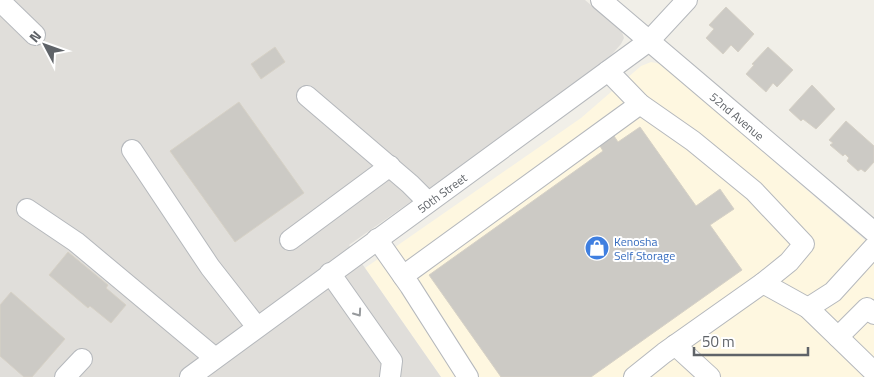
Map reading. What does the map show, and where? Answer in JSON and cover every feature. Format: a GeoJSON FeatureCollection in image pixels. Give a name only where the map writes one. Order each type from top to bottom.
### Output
{"type":"FeatureCollection","features":[{"type":"Feature","properties":{"kind":"street","name":"52nd Avenue"},"geometry":{"type":"LineString","coordinates":[[601,0],[874,232]]}},
{"type":"Feature","properties":{"kind":"street","name":"50th Street"},"geometry":{"type":"LineString","coordinates":[[190,377],[649,41],[686,0]]}},
{"type":"Feature","properties":{"kind":"street"},"geometry":{"type":"LineString","coordinates":[[0,1],[35,35]]}},
{"type":"Feature","properties":{"kind":"street"},"geometry":{"type":"LineString","coordinates":[[608,71],[640,104],[693,141],[754,191],[804,244],[790,262],[634,377]]}},
{"type":"Feature","properties":{"kind":"street"},"geometry":{"type":"LineString","coordinates":[[307,96],[390,166],[428,202]]}},
{"type":"Feature","properties":{"kind":"street"},"geometry":{"type":"LineString","coordinates":[[403,276],[640,104]]}},
{"type":"Feature","properties":{"kind":"street"},"geometry":{"type":"LineString","coordinates":[[132,150],[210,268],[257,328]]}},
{"type":"Feature","properties":{"kind":"street"},"geometry":{"type":"LineString","coordinates":[[290,240],[390,166]]}},
{"type":"Feature","properties":{"kind":"street"},"geometry":{"type":"LineString","coordinates":[[26,209],[76,242],[215,358]]}},
{"type":"Feature","properties":{"kind":"street"},"geometry":{"type":"LineString","coordinates":[[377,240],[403,276],[468,377]]}},
{"type":"Feature","properties":{"kind":"street"},"geometry":{"type":"LineString","coordinates":[[808,308],[834,292],[874,247]]}},
{"type":"Feature","properties":{"kind":"street"},"geometry":{"type":"LineString","coordinates":[[330,273],[392,360],[390,377]]}},
{"type":"Feature","properties":{"kind":"street"},"geometry":{"type":"LineString","coordinates":[[763,283],[808,308],[874,372]]}},
{"type":"Feature","properties":{"kind":"street"},"geometry":{"type":"LineString","coordinates":[[838,337],[867,308],[874,314]]}},
{"type":"Feature","properties":{"kind":"street"},"geometry":{"type":"LineString","coordinates":[[675,345],[710,377]]}},
{"type":"Feature","properties":{"kind":"street"},"geometry":{"type":"LineString","coordinates":[[65,377],[82,359]]}},
{"type":"Feature","properties":{"kind":"shaded area"},"geometry":{"type":"Polygon","coordinates":[[[0,0],[585,0],[622,32],[624,38],[607,60],[554,101],[349,245],[441,377],[0,377],[0,0]]]}},
{"type":"Feature","properties":{"kind":"shaded area"},"geometry":{"type":"Polygon","coordinates":[[[651,62],[661,64],[874,248],[874,377],[441,377],[365,268],[581,118],[641,66],[651,62]]]}},
{"type":"Feature","properties":{"kind":"building"},"geometry":{"type":"Polygon","coordinates":[[[726,7],[754,34],[738,52],[731,45],[723,54],[706,38],[714,29],[709,25],[726,7]]]}},
{"type":"Feature","properties":{"kind":"building"},"geometry":{"type":"Polygon","coordinates":[[[275,47],[285,62],[261,79],[251,64],[275,47]]]}},
{"type":"Feature","properties":{"kind":"building"},"geometry":{"type":"Polygon","coordinates":[[[768,47],[793,70],[777,87],[773,83],[766,92],[746,74],[754,65],[752,64],[768,47]]]}},
{"type":"Feature","properties":{"kind":"building"},"geometry":{"type":"Polygon","coordinates":[[[812,85],[835,109],[816,129],[803,119],[801,121],[789,110],[812,85]]]}},
{"type":"Feature","properties":{"kind":"building"},"geometry":{"type":"Polygon","coordinates":[[[239,102],[304,193],[235,242],[170,151],[239,102]]]}},
{"type":"Feature","properties":{"kind":"building"},"geometry":{"type":"Polygon","coordinates":[[[846,121],[874,146],[874,162],[865,172],[861,169],[858,171],[847,161],[849,158],[845,154],[843,156],[830,145],[833,143],[829,140],[846,121]]]}},
{"type":"Feature","properties":{"kind":"building","name":"Kenosha Self Storage"},"geometry":{"type":"Polygon","coordinates":[[[640,127],[696,206],[720,189],[734,209],[710,225],[742,270],[591,377],[501,377],[429,275],[603,151],[600,146],[614,136],[618,142],[640,127]]]}},
{"type":"Feature","properties":{"kind":"building"},"geometry":{"type":"Polygon","coordinates":[[[68,252],[108,285],[106,288],[126,305],[111,323],[90,306],[88,308],[49,275],[68,252]]]}},
{"type":"Feature","properties":{"kind":"building"},"geometry":{"type":"Polygon","coordinates":[[[11,292],[65,339],[32,377],[24,377],[0,356],[0,305],[11,292]]]}},
{"type":"Feature","properties":{"kind":"place","name":"Kenosha Self Storage"},"geometry":{"type":"Point","coordinates":[597,248]}}]}
